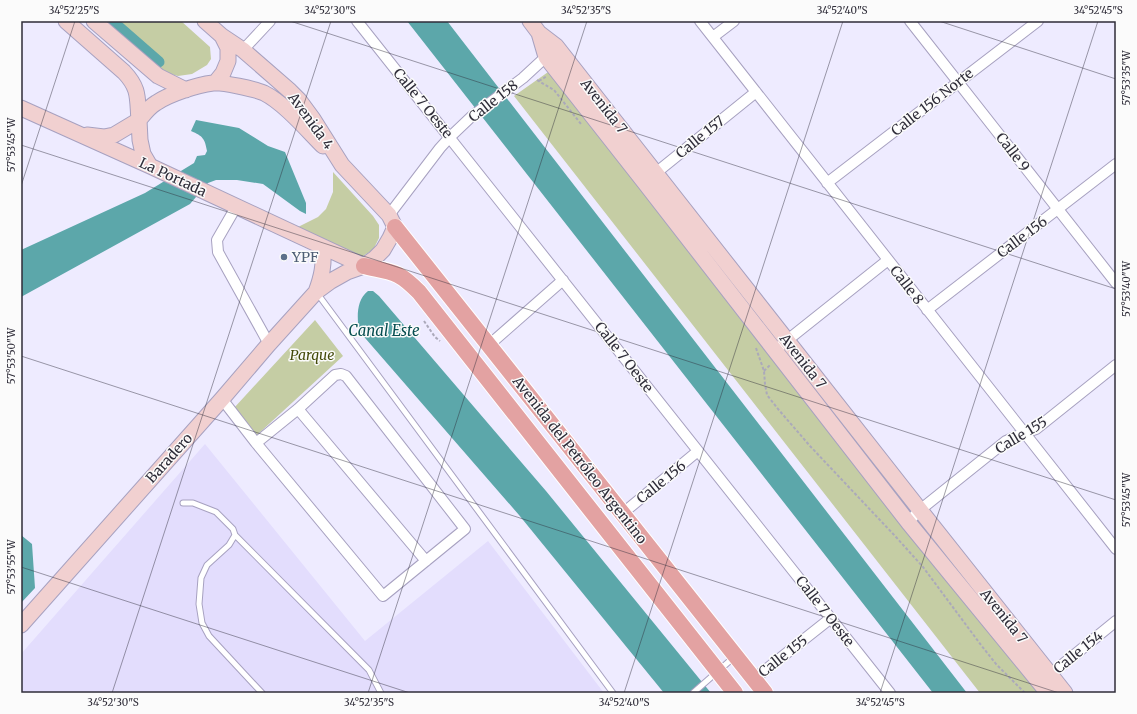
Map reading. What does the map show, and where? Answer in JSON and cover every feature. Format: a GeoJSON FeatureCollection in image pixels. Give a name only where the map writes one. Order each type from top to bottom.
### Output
{"type":"FeatureCollection","features":[{"type":"Feature","properties":{"kind":"main road"},"geometry":{"type":"LineString","coordinates":[[66,21],[132,80],[136,90],[141,147],[150,166]]}},
{"type":"Feature","properties":{"kind":"main road"},"geometry":{"type":"LineString","coordinates":[[94,21],[158,76],[186,90]]}},
{"type":"Feature","properties":{"kind":"main road","name":"Avenida 4"},"geometry":{"type":"LineString","coordinates":[[205,21],[222,36],[243,50],[299,100],[342,165],[392,221]]}},
{"type":"Feature","properties":{"kind":"main road","name":"Avenida 7"},"geometry":{"type":"LineString","coordinates":[[534,27],[645,183],[908,522],[1046,684],[1065,693]]}},
{"type":"Feature","properties":{"kind":"main road"},"geometry":{"type":"LineString","coordinates":[[214,83],[224,73],[228,61],[228,48],[222,36]]}},
{"type":"Feature","properties":{"kind":"main road","name":"Avenida 7"},"geometry":{"type":"LineString","coordinates":[[551,51],[656,172],[920,510],[1046,684]]}},
{"type":"Feature","properties":{"kind":"main road"},"geometry":{"type":"LineString","coordinates":[[74,133],[104,137],[114,134],[139,120],[154,104],[165,97],[214,83],[247,88],[264,93],[282,106],[342,165]]}},
{"type":"Feature","properties":{"kind":"main road","name":"La Portada"},"geometry":{"type":"LineString","coordinates":[[21,108],[150,166],[364,266]]}},
{"type":"Feature","properties":{"kind":"main road","name":"Baradero"},"geometry":{"type":"LineString","coordinates":[[21,625],[316,292],[331,281],[347,272],[364,266],[375,258],[390,238],[392,221]]}},
{"type":"Feature","properties":{"kind":"main road","name":"Avenida del Petróleo Argentino"},"geometry":{"type":"LineString","coordinates":[[392,221],[766,693]]}},
{"type":"Feature","properties":{"kind":"main road","name":"Baradero"},"geometry":{"type":"LineString","coordinates":[[316,292],[324,263],[323,248]]}},
{"type":"Feature","properties":{"kind":"main road","name":"Avenida del Petróleo Argentino"},"geometry":{"type":"LineString","coordinates":[[364,266],[399,276],[419,292],[713,676],[735,693]]}},
{"type":"Feature","properties":{"kind":"street"},"geometry":{"type":"LineString","coordinates":[[243,50],[270,21]]}},
{"type":"Feature","properties":{"kind":"street","name":"Calle 7 Oeste"},"geometry":{"type":"LineString","coordinates":[[357,21],[564,280],[890,693]]}},
{"type":"Feature","properties":{"kind":"street","name":"Calle 8"},"geometry":{"type":"LineString","coordinates":[[700,21],[1116,549]]}},
{"type":"Feature","properties":{"kind":"street"},"geometry":{"type":"LineString","coordinates":[[713,37],[734,21]]}},
{"type":"Feature","properties":{"kind":"street","name":"Calle 9"},"geometry":{"type":"LineString","coordinates":[[910,21],[1116,283]]}},
{"type":"Feature","properties":{"kind":"street","name":"Calle 156 Norte"},"geometry":{"type":"LineString","coordinates":[[827,183],[1038,21]]}},
{"type":"Feature","properties":{"kind":"street","name":"Calle 158"},"geometry":{"type":"LineString","coordinates":[[392,221],[440,148],[450,137],[471,117],[525,76],[551,51]]}},
{"type":"Feature","properties":{"kind":"street","name":"Calle 157"},"geometry":{"type":"LineString","coordinates":[[645,183],[656,172],[756,92]]}},
{"type":"Feature","properties":{"kind":"street","name":"Calle 156"},"geometry":{"type":"LineString","coordinates":[[927,310],[1116,164]]}},
{"type":"Feature","properties":{"kind":"street"},"geometry":{"type":"LineString","coordinates":[[236,207],[217,240],[218,252],[269,344]]}},
{"type":"Feature","properties":{"kind":"street"},"geometry":{"type":"LineString","coordinates":[[775,350],[888,260]]}},
{"type":"Feature","properties":{"kind":"street"},"geometry":{"type":"LineString","coordinates":[[489,345],[564,280]]}},
{"type":"Feature","properties":{"kind":"street","name":"Calle 155"},"geometry":{"type":"LineString","coordinates":[[908,522],[920,510],[1006,441],[1036,429],[1116,365]]}},
{"type":"Feature","properties":{"kind":"street"},"geometry":{"type":"LineString","coordinates":[[222,399],[256,443],[383,596],[465,529],[346,376],[341,374],[335,375],[298,409],[256,443]]}},
{"type":"Feature","properties":{"kind":"street"},"geometry":{"type":"LineString","coordinates":[[298,409],[426,561]]}},
{"type":"Feature","properties":{"kind":"street","name":"Calle 156"},"geometry":{"type":"LineString","coordinates":[[623,513],[698,451]]}},
{"type":"Feature","properties":{"kind":"street","name":"Calle 155"},"geometry":{"type":"LineString","coordinates":[[754,679],[831,618]]}},
{"type":"Feature","properties":{"kind":"street","name":"Calle 154"},"geometry":{"type":"LineString","coordinates":[[1046,684],[1116,621]]}},
{"type":"Feature","properties":{"kind":"lane"},"geometry":{"type":"LineString","coordinates":[[316,292],[613,693]]}},
{"type":"Feature","properties":{"kind":"lane"},"geometry":{"type":"LineString","coordinates":[[183,503],[193,503],[216,512],[233,530],[235,535],[369,670],[382,693]]}},
{"type":"Feature","properties":{"kind":"lane"},"geometry":{"type":"LineString","coordinates":[[235,535],[229,545],[207,565],[201,578],[199,604],[202,623],[210,636],[262,693]]}},
{"type":"Feature","properties":{"kind":"lane"},"geometry":{"type":"LineString","coordinates":[[693,693],[736,656]]}},
{"type":"Feature","properties":{"kind":"path"},"geometry":{"type":"LineString","coordinates":[[525,76],[539,81],[554,90],[582,125]]}},
{"type":"Feature","properties":{"kind":"path"},"geometry":{"type":"LineString","coordinates":[[754,344],[757,348],[764,371],[767,394],[778,409],[810,446],[923,567],[980,645],[996,664],[1025,693]]}},
{"type":"Feature","properties":{"kind":"shaded area"},"geometry":{"type":"Polygon","coordinates":[[[205,444],[365,641],[488,541],[604,693],[21,693],[21,654],[205,444]]]}},
{"type":"Feature","properties":{"kind":"green space"},"geometry":{"type":"Polygon","coordinates":[[[106,21],[181,21],[210,47],[211,59],[207,65],[192,74],[178,76],[164,72],[106,21]]]}},
{"type":"Feature","properties":{"kind":"green space"},"geometry":{"type":"Polygon","coordinates":[[[551,70],[1039,693],[980,693],[514,96],[551,70]]]}},
{"type":"Feature","properties":{"kind":"green space"},"geometry":{"type":"Polygon","coordinates":[[[333,172],[373,216],[379,225],[379,238],[373,250],[361,257],[298,227],[318,217],[326,209],[333,192],[333,172]]]}},
{"type":"Feature","properties":{"kind":"green space","name":"Parque"},"geometry":{"type":"Polygon","coordinates":[[[315,320],[343,356],[257,435],[234,408],[315,320]]]}},
{"type":"Feature","properties":{"kind":"water"},"geometry":{"type":"Polygon","coordinates":[[[407,21],[447,21],[967,693],[933,693],[407,21]]]}},
{"type":"Feature","properties":{"kind":"water"},"geometry":{"type":"Polygon","coordinates":[[[196,120],[239,128],[268,146],[285,152],[306,203],[306,214],[263,184],[237,180],[216,180],[208,183],[190,204],[21,297],[21,250],[145,193],[194,163],[197,156],[205,155],[207,151],[204,141],[201,136],[191,131],[196,120]]]}},
{"type":"Feature","properties":{"kind":"water","name":"Canal Este"},"geometry":{"type":"Polygon","coordinates":[[[368,291],[373,291],[379,296],[546,491],[711,693],[664,693],[519,515],[359,331],[359,304],[361,299],[368,291]]]}},
{"type":"Feature","properties":{"kind":"water"},"geometry":{"type":"Polygon","coordinates":[[[21,535],[32,544],[35,588],[21,603],[21,535]]]}},
{"type":"Feature","properties":{"kind":"waterway"},"geometry":{"type":"LineString","coordinates":[[112,21],[159,62]]}},
{"type":"Feature","properties":{"kind":"place","name":"YPF"},"geometry":{"type":"Point","coordinates":[284,257]}}]}
